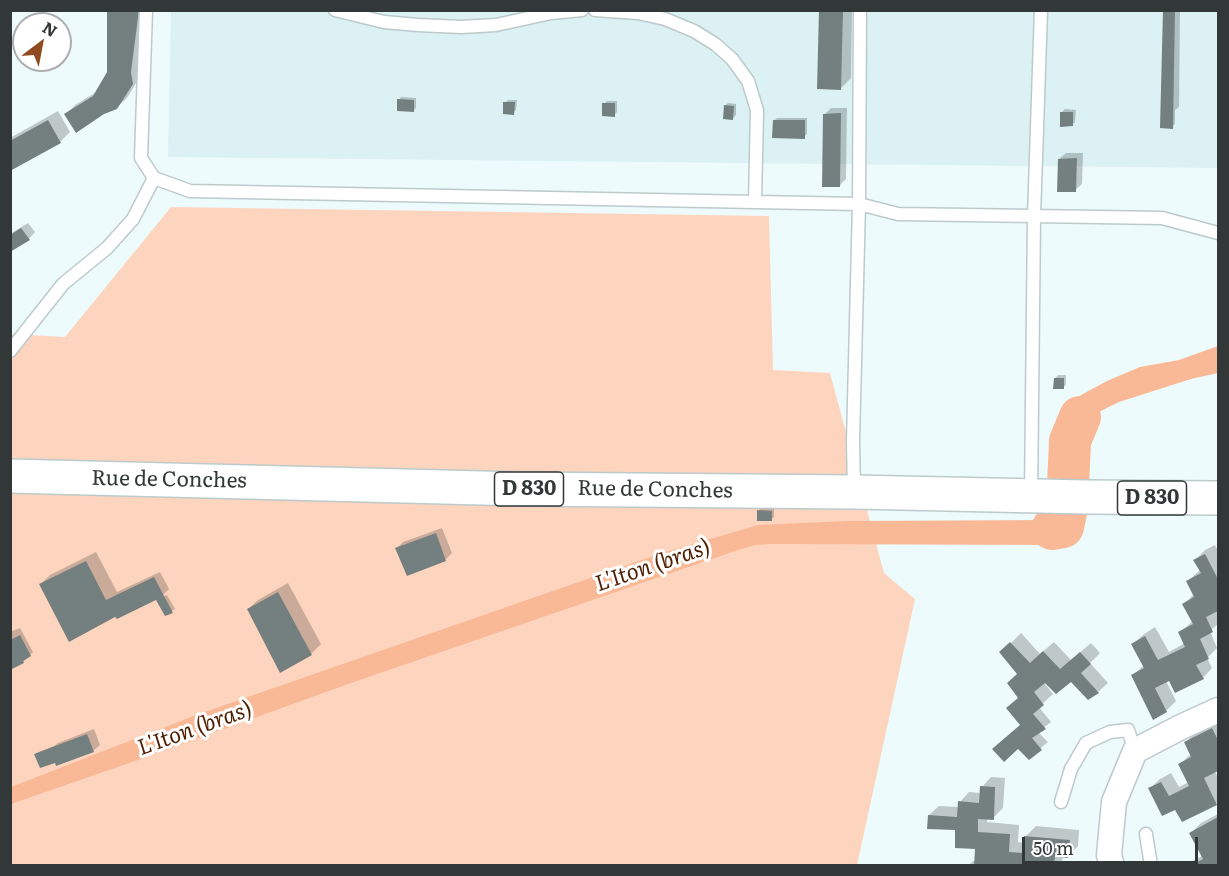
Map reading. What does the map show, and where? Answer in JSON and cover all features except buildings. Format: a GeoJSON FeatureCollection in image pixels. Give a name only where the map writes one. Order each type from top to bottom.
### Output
{"type":"FeatureCollection","features":[{"type":"Feature","properties":{"kind":"main road","name":"Rue de Conches"},"geometry":{"type":"LineString","coordinates":[[10,476],[522,489],[1039,496]]}},
{"type":"Feature","properties":{"kind":"main road","name":"D 830"},"geometry":{"type":"LineString","coordinates":[[1039,496],[1218,498]]}},
{"type":"Feature","properties":{"kind":"street"},"geometry":{"type":"LineString","coordinates":[[1111,865],[1109,855],[1114,802],[1135,751],[1218,710]]}},
{"type":"Feature","properties":{"kind":"lane"},"geometry":{"type":"LineString","coordinates":[[146,10],[141,158],[154,178],[190,191],[859,204],[898,214],[1161,218],[1218,232]]}},
{"type":"Feature","properties":{"kind":"lane"},"geometry":{"type":"LineString","coordinates":[[335,10],[384,22],[461,27],[496,25],[550,13],[582,10]]}},
{"type":"Feature","properties":{"kind":"lane"},"geometry":{"type":"LineString","coordinates":[[596,10],[638,13],[666,19],[694,31],[732,58],[748,81],[757,111],[755,202]]}},
{"type":"Feature","properties":{"kind":"lane"},"geometry":{"type":"LineString","coordinates":[[854,492],[860,10]]}},
{"type":"Feature","properties":{"kind":"lane"},"geometry":{"type":"LineString","coordinates":[[1039,496],[1034,216],[1041,10]]}},
{"type":"Feature","properties":{"kind":"lane"},"geometry":{"type":"LineString","coordinates":[[10,351],[63,284],[107,248],[133,219],[154,178]]}},
{"type":"Feature","properties":{"kind":"lane"},"geometry":{"type":"LineString","coordinates":[[1061,802],[1071,769],[1086,743],[1110,732],[1128,730],[1135,751]]}},
{"type":"Feature","properties":{"kind":"lane"},"geometry":{"type":"LineString","coordinates":[[1146,834],[1151,866]]}},
{"type":"Feature","properties":{"kind":"shaded area"},"geometry":{"type":"Polygon","coordinates":[[[171,11],[1218,11],[1218,168],[168,157],[171,11]]]}},
{"type":"Feature","properties":{"kind":"shaded area"},"geometry":{"type":"Polygon","coordinates":[[[171,207],[769,216],[773,370],[830,373],[884,573],[915,599],[857,865],[11,865],[10,334],[65,337],[171,207]]]}},
{"type":"Feature","properties":{"kind":"water"},"geometry":{"type":"Polygon","coordinates":[[[1218,346],[1218,373],[1191,379],[1119,402],[1095,414],[1088,422],[1082,439],[1080,474],[1058,473],[1057,450],[1076,400],[1081,395],[1140,367],[1179,360],[1218,346]]]}},
{"type":"Feature","properties":{"kind":"water"},"geometry":{"type":"Polygon","coordinates":[[[1055,508],[1077,508],[1079,526],[1059,545],[755,545],[351,683],[11,804],[11,787],[196,715],[662,553],[758,525],[846,521],[1053,520],[1055,508]]]}},
{"type":"Feature","properties":{"kind":"waterway","name":"L'Iton (bras)"},"geometry":{"type":"LineString","coordinates":[[1052,529],[1063,527],[1067,508],[1070,441],[1080,417]]}}]}
